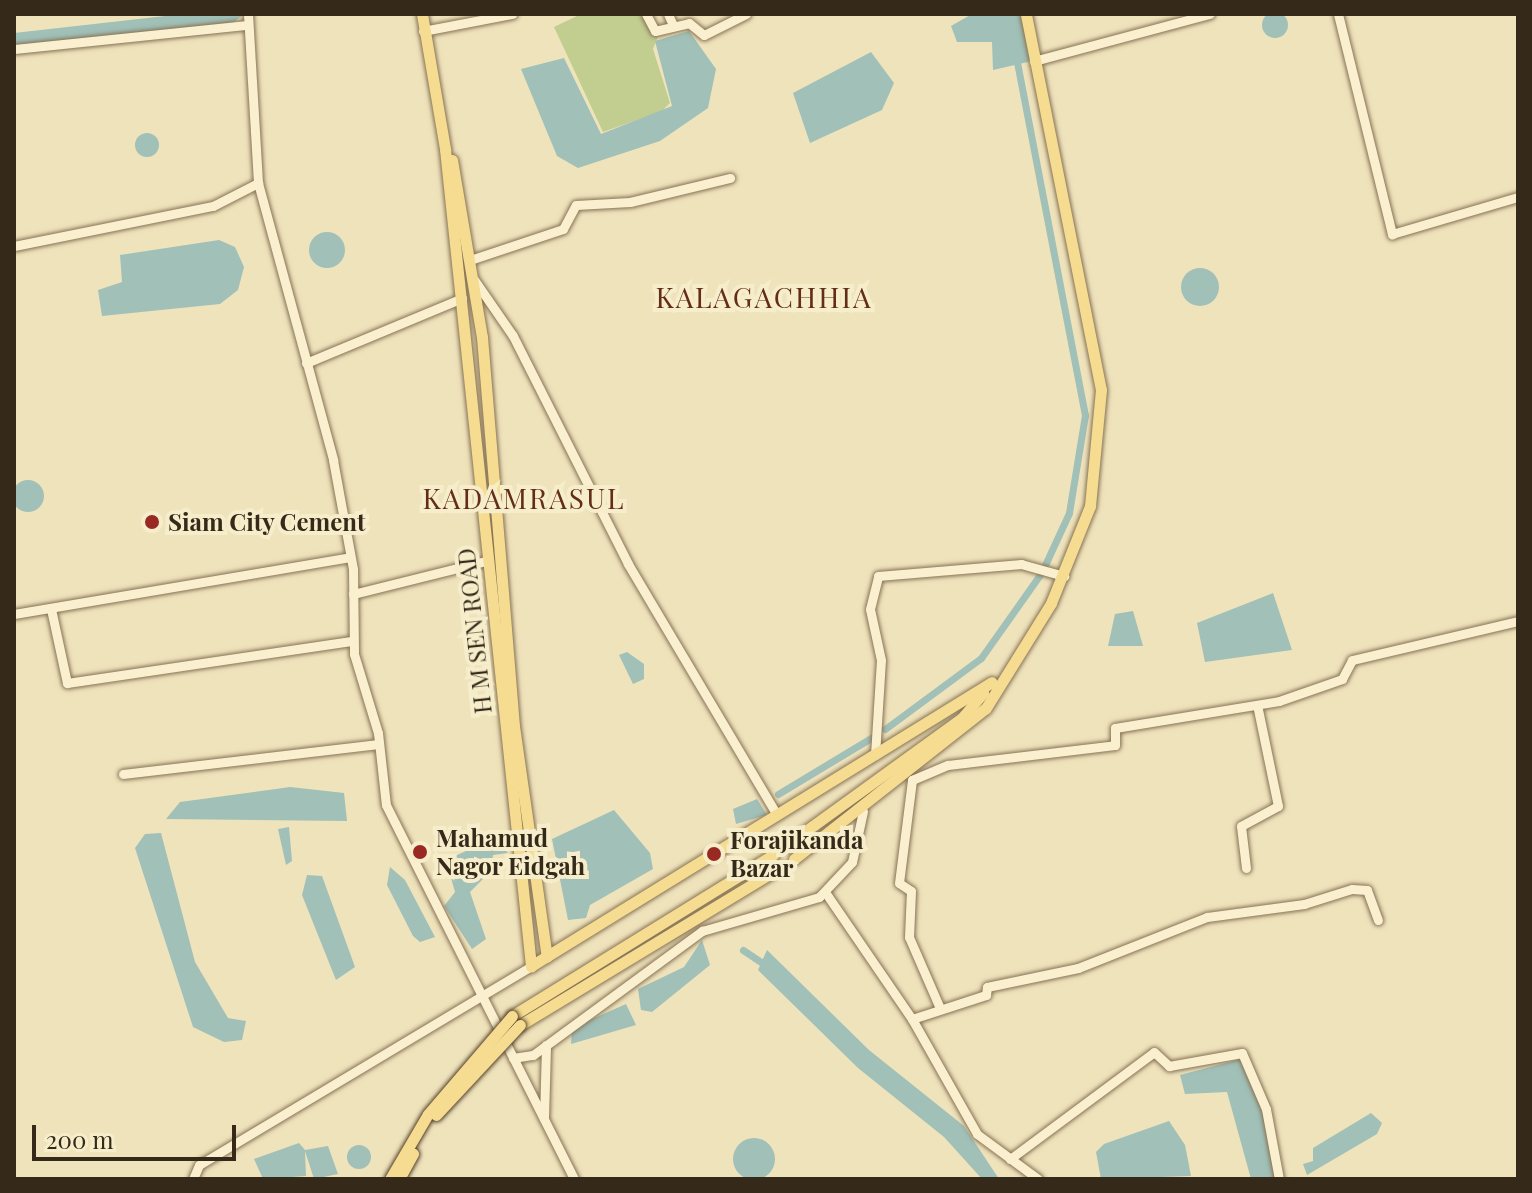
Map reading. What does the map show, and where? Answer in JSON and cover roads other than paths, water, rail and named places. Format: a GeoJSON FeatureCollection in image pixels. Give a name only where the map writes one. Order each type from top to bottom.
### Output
{"type":"FeatureCollection","features":[{"type":"Feature","properties":{"kind":"main road","name":"H M SEN ROAD"},"geometry":{"type":"LineString","coordinates":[[422,14],[445,149],[471,269],[514,726],[547,957]]}},
{"type":"Feature","properties":{"kind":"main road"},"geometry":{"type":"LineString","coordinates":[[423,31],[432,14]]}},
{"type":"Feature","properties":{"kind":"main road"},"geometry":{"type":"LineString","coordinates":[[794,859],[863,811],[970,725],[1064,576],[1090,506],[1101,390],[1026,14]]}},
{"type":"Feature","properties":{"kind":"main road","name":"H M SEN ROAD"},"geometry":{"type":"LineString","coordinates":[[445,149],[531,966]]}},
{"type":"Feature","properties":{"kind":"main road"},"geometry":{"type":"LineString","coordinates":[[459,272],[471,269]]}},
{"type":"Feature","properties":{"kind":"main road"},"geometry":{"type":"LineString","coordinates":[[785,846],[962,718],[1010,663]]}},
{"type":"Feature","properties":{"kind":"main road"},"geometry":{"type":"LineString","coordinates":[[531,966],[992,682]]}},
{"type":"Feature","properties":{"kind":"main road"},"geometry":{"type":"LineString","coordinates":[[390,1179],[428,1114],[516,1021],[559,989],[773,855]]}},
{"type":"Feature","properties":{"kind":"main road"},"geometry":{"type":"LineString","coordinates":[[559,989],[781,867]]}},
{"type":"Feature","properties":{"kind":"main road"},"geometry":{"type":"LineString","coordinates":[[399,1179],[434,1118],[516,1021]]}},
{"type":"Feature","properties":{"kind":"street"},"geometry":{"type":"LineString","coordinates":[[248,14],[258,183],[306,363],[350,557],[353,641],[378,744],[386,805],[574,1179]]}},
{"type":"Feature","properties":{"kind":"street"},"geometry":{"type":"LineString","coordinates":[[423,31],[512,14]]}},
{"type":"Feature","properties":{"kind":"street"},"geometry":{"type":"LineString","coordinates":[[646,14],[655,31],[673,25],[694,24],[704,35],[746,14]]}},
{"type":"Feature","properties":{"kind":"street"},"geometry":{"type":"LineString","coordinates":[[668,14],[673,25]]}},
{"type":"Feature","properties":{"kind":"street"},"geometry":{"type":"LineString","coordinates":[[1034,61],[1210,14]]}},
{"type":"Feature","properties":{"kind":"street"},"geometry":{"type":"LineString","coordinates":[[1338,14],[1392,234],[1518,197]]}},
{"type":"Feature","properties":{"kind":"street"},"geometry":{"type":"LineString","coordinates":[[14,49],[248,25]]}},
{"type":"Feature","properties":{"kind":"street"},"geometry":{"type":"LineString","coordinates":[[730,178],[630,202],[576,205],[563,229],[471,269],[513,336],[628,564],[777,815]]}},
{"type":"Feature","properties":{"kind":"street"},"geometry":{"type":"LineString","coordinates":[[14,246],[213,206],[258,183]]}},
{"type":"Feature","properties":{"kind":"street"},"geometry":{"type":"LineString","coordinates":[[306,363],[462,298]]}},
{"type":"Feature","properties":{"kind":"street"},"geometry":{"type":"LineString","coordinates":[[14,614],[350,557]]}},
{"type":"Feature","properties":{"kind":"street"},"geometry":{"type":"LineString","coordinates":[[353,594],[489,560]]}},
{"type":"Feature","properties":{"kind":"street"},"geometry":{"type":"LineString","coordinates":[[875,755],[882,671],[870,609],[878,576],[1021,564],[1064,576]]}},
{"type":"Feature","properties":{"kind":"street"},"geometry":{"type":"LineString","coordinates":[[51,609],[67,683],[353,641]]}},
{"type":"Feature","properties":{"kind":"street"},"geometry":{"type":"LineString","coordinates":[[939,1006],[909,937],[912,894],[899,883],[912,780],[974,760],[1115,745],[1115,728],[1257,705],[1342,679],[1352,660],[1518,621]]}},
{"type":"Feature","properties":{"kind":"street"},"geometry":{"type":"LineString","coordinates":[[1246,868],[1241,826],[1278,806],[1257,705]]}},
{"type":"Feature","properties":{"kind":"street"},"geometry":{"type":"LineString","coordinates":[[123,774],[378,744]]}},
{"type":"Feature","properties":{"kind":"street"},"geometry":{"type":"LineString","coordinates":[[513,1058],[546,1045],[702,931],[825,892],[852,862],[863,811]]}},
{"type":"Feature","properties":{"kind":"street"},"geometry":{"type":"LineString","coordinates":[[912,1019],[939,1006],[1021,978],[1078,968],[1207,917],[1304,904],[1352,889],[1367,890],[1378,920]]}},
{"type":"Feature","properties":{"kind":"street"},"geometry":{"type":"LineString","coordinates":[[825,892],[912,1019],[970,1124],[1038,1179]]}},
{"type":"Feature","properties":{"kind":"street"},"geometry":{"type":"LineString","coordinates":[[193,1179],[199,1165],[531,966]]}},
{"type":"Feature","properties":{"kind":"street"},"geometry":{"type":"LineString","coordinates":[[544,1118],[546,1045]]}},
{"type":"Feature","properties":{"kind":"street"},"geometry":{"type":"LineString","coordinates":[[1010,1159],[1154,1052],[1169,1066],[1242,1053],[1266,1109],[1279,1179]]}},
{"type":"Feature","properties":{"kind":"water"},"geometry":{"type":"Polygon","coordinates":[[[1275,12],[1284,16],[1288,25],[1284,34],[1275,38],[1266,34],[1262,25],[1266,16],[1275,12]]]}},
{"type":"Feature","properties":{"kind":"water"},"geometry":{"type":"Polygon","coordinates":[[[183,14],[244,14],[233,23],[14,46],[14,33],[183,14]]]}},
{"type":"Feature","properties":{"kind":"water"},"geometry":{"type":"Polygon","coordinates":[[[972,14],[1023,14],[1032,61],[993,70],[992,42],[957,42],[951,26],[972,14]]]}},
{"type":"Feature","properties":{"kind":"water"},"geometry":{"type":"Polygon","coordinates":[[[689,31],[716,69],[708,108],[660,141],[578,168],[557,156],[521,69],[564,58],[601,134],[672,106],[655,41],[689,31]]]}},
{"type":"Feature","properties":{"kind":"water"},"geometry":{"type":"Polygon","coordinates":[[[871,52],[894,83],[882,110],[810,143],[793,93],[871,52]]]}},
{"type":"Feature","properties":{"kind":"water"},"geometry":{"type":"Polygon","coordinates":[[[147,133],[156,136],[159,145],[156,154],[147,157],[138,154],[135,145],[138,136],[147,133]]]}},
{"type":"Feature","properties":{"kind":"water"},"geometry":{"type":"Polygon","coordinates":[[[327,232],[339,238],[345,250],[339,262],[327,268],[315,262],[309,250],[315,238],[327,232]]]}},
{"type":"Feature","properties":{"kind":"water"},"geometry":{"type":"Polygon","coordinates":[[[219,240],[235,247],[244,267],[238,290],[220,304],[102,316],[98,290],[122,282],[120,255],[219,240]]]}},
{"type":"Feature","properties":{"kind":"water"},"geometry":{"type":"Polygon","coordinates":[[[1200,268],[1214,273],[1219,287],[1214,301],[1200,306],[1186,301],[1181,287],[1186,273],[1200,268]]]}},
{"type":"Feature","properties":{"kind":"water"},"geometry":{"type":"Polygon","coordinates":[[[28,480],[39,485],[44,496],[39,507],[28,512],[17,507],[12,496],[17,485],[28,480]]]}},
{"type":"Feature","properties":{"kind":"water"},"geometry":{"type":"Polygon","coordinates":[[[1273,593],[1292,650],[1205,662],[1197,623],[1273,593]]]}},
{"type":"Feature","properties":{"kind":"water"},"geometry":{"type":"Polygon","coordinates":[[[1133,611],[1143,646],[1108,646],[1115,614],[1133,611]]]}},
{"type":"Feature","properties":{"kind":"water"},"geometry":{"type":"Polygon","coordinates":[[[627,652],[644,664],[644,679],[633,684],[619,655],[627,652]]]}},
{"type":"Feature","properties":{"kind":"water"},"geometry":{"type":"Polygon","coordinates":[[[290,787],[344,793],[347,821],[166,819],[180,802],[290,787]]]}},
{"type":"Feature","properties":{"kind":"water"},"geometry":{"type":"Polygon","coordinates":[[[757,799],[767,815],[736,824],[733,809],[757,799]]]}},
{"type":"Feature","properties":{"kind":"water"},"geometry":{"type":"Polygon","coordinates":[[[614,810],[650,853],[653,869],[590,905],[586,918],[568,920],[552,839],[614,810]]]}},
{"type":"Feature","properties":{"kind":"water"},"geometry":{"type":"Polygon","coordinates":[[[289,827],[292,861],[286,865],[278,829],[289,827]]]}},
{"type":"Feature","properties":{"kind":"water"},"geometry":{"type":"Polygon","coordinates":[[[161,833],[195,962],[228,1018],[246,1021],[242,1040],[224,1042],[193,1027],[135,848],[145,834],[161,833]]]}},
{"type":"Feature","properties":{"kind":"water"},"geometry":{"type":"Polygon","coordinates":[[[495,838],[508,853],[493,855],[491,871],[470,892],[486,939],[472,949],[444,906],[455,892],[446,860],[495,838]]]}},
{"type":"Feature","properties":{"kind":"water"},"geometry":{"type":"Polygon","coordinates":[[[390,867],[405,880],[435,937],[420,942],[413,936],[387,885],[390,867]]]}},
{"type":"Feature","properties":{"kind":"water"},"geometry":{"type":"Polygon","coordinates":[[[307,875],[322,876],[355,967],[336,980],[302,895],[307,875]]]}},
{"type":"Feature","properties":{"kind":"water"},"geometry":{"type":"Polygon","coordinates":[[[702,940],[710,965],[652,1012],[641,1010],[638,989],[684,967],[702,940]]]}},
{"type":"Feature","properties":{"kind":"water"},"geometry":{"type":"Polygon","coordinates":[[[767,950],[869,1050],[964,1126],[999,1179],[982,1179],[944,1137],[858,1068],[758,970],[767,950]]]}},
{"type":"Feature","properties":{"kind":"water"},"geometry":{"type":"Polygon","coordinates":[[[626,1004],[636,1025],[571,1044],[572,1028],[626,1004]]]}},
{"type":"Feature","properties":{"kind":"water"},"geometry":{"type":"Polygon","coordinates":[[[1241,1059],[1262,1109],[1276,1179],[1251,1179],[1227,1092],[1185,1094],[1180,1075],[1241,1059]]]}},
{"type":"Feature","properties":{"kind":"water"},"geometry":{"type":"Polygon","coordinates":[[[1371,1113],[1382,1123],[1377,1134],[1307,1175],[1303,1164],[1313,1161],[1313,1148],[1371,1113]]]}},
{"type":"Feature","properties":{"kind":"water"},"geometry":{"type":"Polygon","coordinates":[[[1169,1121],[1185,1145],[1191,1176],[1101,1179],[1096,1152],[1104,1144],[1169,1121]]]}},
{"type":"Feature","properties":{"kind":"water"},"geometry":{"type":"Polygon","coordinates":[[[754,1138],[769,1144],[775,1159],[769,1174],[754,1180],[739,1174],[733,1159],[739,1144],[754,1138]]]}},
{"type":"Feature","properties":{"kind":"water"},"geometry":{"type":"Polygon","coordinates":[[[299,1143],[305,1150],[328,1146],[338,1174],[314,1179],[305,1151],[306,1176],[263,1179],[254,1159],[299,1143]]]}},
{"type":"Feature","properties":{"kind":"water"},"geometry":{"type":"Polygon","coordinates":[[[359,1145],[368,1148],[371,1157],[368,1166],[359,1169],[350,1166],[347,1157],[350,1148],[359,1145]]]}},
{"type":"Feature","properties":{"kind":"waterway"},"geometry":{"type":"LineString","coordinates":[[1016,57],[1085,415],[1069,513],[1045,565]]}},
{"type":"Feature","properties":{"kind":"waterway"},"geometry":{"type":"LineString","coordinates":[[885,729],[981,658],[1042,572]]}},
{"type":"Feature","properties":{"kind":"waterway"},"geometry":{"type":"LineString","coordinates":[[778,794],[871,738]]}},
{"type":"Feature","properties":{"kind":"waterway"},"geometry":{"type":"LineString","coordinates":[[743,950],[768,967]]}},
{"type":"Feature","properties":{"kind":"place","name":"Siam City Cement"},"geometry":{"type":"Point","coordinates":[152,522]}},
{"type":"Feature","properties":{"kind":"place","name":"Mahamud Nagor Eidgah"},"geometry":{"type":"Point","coordinates":[420,852]}},
{"type":"Feature","properties":{"kind":"place","name":"Forajikanda Bazar"},"geometry":{"type":"Point","coordinates":[714,854]}},
{"type":"Feature","properties":{"kind":"district","name":"KALAGACHHIA"},"geometry":{"type":"Point","coordinates":[764,297]}},
{"type":"Feature","properties":{"kind":"district","name":"KADAMRASUL"},"geometry":{"type":"Point","coordinates":[524,498]}}]}
